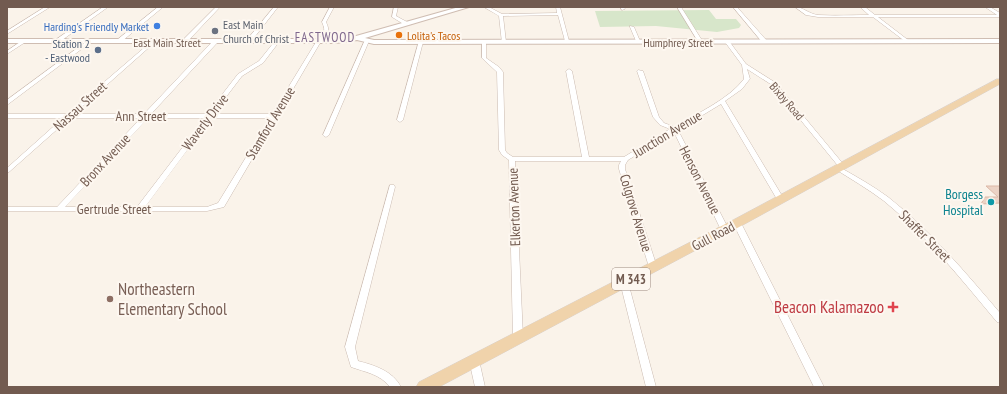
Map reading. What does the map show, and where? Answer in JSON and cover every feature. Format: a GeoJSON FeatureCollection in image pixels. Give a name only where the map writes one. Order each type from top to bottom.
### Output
{"type":"FeatureCollection","features":[{"type":"Feature","properties":{"kind":"main road","name":"Gull Road"},"geometry":{"type":"LineString","coordinates":[[424,387],[725,230],[1000,81]]}},
{"type":"Feature","properties":{"kind":"street"},"geometry":{"type":"LineString","coordinates":[[7,33],[48,7]]}},
{"type":"Feature","properties":{"kind":"street"},"geometry":{"type":"LineString","coordinates":[[56,42],[106,7]]}},
{"type":"Feature","properties":{"kind":"street"},"geometry":{"type":"LineString","coordinates":[[119,42],[161,7]]}},
{"type":"Feature","properties":{"kind":"street"},"geometry":{"type":"LineString","coordinates":[[184,42],[218,7]]}},
{"type":"Feature","properties":{"kind":"street"},"geometry":{"type":"LineString","coordinates":[[248,42],[276,7]]}},
{"type":"Feature","properties":{"kind":"street","name":"Stamford Avenue"},"geometry":{"type":"LineString","coordinates":[[221,205],[318,42],[326,33],[327,27],[324,22],[332,7]]}},
{"type":"Feature","properties":{"kind":"street"},"geometry":{"type":"LineString","coordinates":[[396,7],[394,16],[407,24]]}},
{"type":"Feature","properties":{"kind":"street","name":"East Main Street"},"geometry":{"type":"LineString","coordinates":[[7,41],[339,41],[357,38],[466,7]]}},
{"type":"Feature","properties":{"kind":"street"},"geometry":{"type":"LineString","coordinates":[[486,7],[501,15],[560,14]]}},
{"type":"Feature","properties":{"kind":"street"},"geometry":{"type":"LineString","coordinates":[[558,7],[567,41]]}},
{"type":"Feature","properties":{"kind":"street"},"geometry":{"type":"LineString","coordinates":[[679,7],[700,42]]}},
{"type":"Feature","properties":{"kind":"street"},"geometry":{"type":"LineString","coordinates":[[735,7],[765,42]]}},
{"type":"Feature","properties":{"kind":"street"},"geometry":{"type":"LineString","coordinates":[[797,7],[811,15],[1000,15]]}},
{"type":"Feature","properties":{"kind":"street"},"geometry":{"type":"LineString","coordinates":[[862,7],[906,41]]}},
{"type":"Feature","properties":{"kind":"street"},"geometry":{"type":"LineString","coordinates":[[987,7],[1000,15]]}},
{"type":"Feature","properties":{"kind":"street"},"geometry":{"type":"LineString","coordinates":[[501,15],[504,42]]}},
{"type":"Feature","properties":{"kind":"street"},"geometry":{"type":"LineString","coordinates":[[632,27],[638,41]]}},
{"type":"Feature","properties":{"kind":"street","name":"Humphrey Street"},"geometry":{"type":"LineString","coordinates":[[357,38],[367,41],[421,42],[1000,41]]}},
{"type":"Feature","properties":{"kind":"street"},"geometry":{"type":"LineString","coordinates":[[7,53],[25,41]]}},
{"type":"Feature","properties":{"kind":"street"},"geometry":{"type":"LineString","coordinates":[[326,134],[367,41]]}},
{"type":"Feature","properties":{"kind":"street"},"geometry":{"type":"LineString","coordinates":[[7,103],[89,42]]}},
{"type":"Feature","properties":{"kind":"street","name":"Nassau Street"},"geometry":{"type":"LineString","coordinates":[[7,171],[152,42]]}},
{"type":"Feature","properties":{"kind":"street","name":"Bronx Avenue"},"geometry":{"type":"LineString","coordinates":[[60,208],[215,42]]}},
{"type":"Feature","properties":{"kind":"street","name":"Waverly Drive"},"geometry":{"type":"LineString","coordinates":[[139,209],[240,75],[261,62],[277,42]]}},
{"type":"Feature","properties":{"kind":"street"},"geometry":{"type":"LineString","coordinates":[[400,120],[421,42]]}},
{"type":"Feature","properties":{"kind":"street","name":"Elkerton Avenue"},"geometry":{"type":"LineString","coordinates":[[484,42],[485,59],[500,72],[502,150],[504,154],[512,159],[518,337]]}},
{"type":"Feature","properties":{"kind":"street","name":"Bixby Road"},"geometry":{"type":"LineString","coordinates":[[728,42],[744,64],[774,84],[839,167]]}},
{"type":"Feature","properties":{"kind":"street","name":"Junction Avenue"},"geometry":{"type":"LineString","coordinates":[[512,159],[625,159],[722,101],[740,88],[747,79],[744,64]]}},
{"type":"Feature","properties":{"kind":"street"},"geometry":{"type":"LineString","coordinates":[[569,71],[586,159]]}},
{"type":"Feature","properties":{"kind":"street","name":"Henson Avenue"},"geometry":{"type":"LineString","coordinates":[[640,71],[656,117],[662,124],[674,129],[725,230]]}},
{"type":"Feature","properties":{"kind":"street"},"geometry":{"type":"LineString","coordinates":[[722,101],[780,199]]}},
{"type":"Feature","properties":{"kind":"street","name":"Ann Street"},"geometry":{"type":"LineString","coordinates":[[7,116],[274,116]]}},
{"type":"Feature","properties":{"kind":"street","name":"Colgrove Avenue"},"geometry":{"type":"LineString","coordinates":[[625,159],[622,169],[653,267]]}},
{"type":"Feature","properties":{"kind":"street","name":"Shaffer Street"},"geometry":{"type":"LineString","coordinates":[[839,167],[866,184],[906,214],[946,255],[1000,319]]}},
{"type":"Feature","properties":{"kind":"street"},"geometry":{"type":"LineString","coordinates":[[392,187],[350,347],[354,364],[372,369],[387,377],[396,387]]}},
{"type":"Feature","properties":{"kind":"street","name":"Gertrude Street"},"geometry":{"type":"LineString","coordinates":[[7,208],[207,209],[221,205]]}},
{"type":"Feature","properties":{"kind":"street","name":"Henson Avenue"},"geometry":{"type":"LineString","coordinates":[[737,223],[820,387]]}},
{"type":"Feature","properties":{"kind":"street"},"geometry":{"type":"LineString","coordinates":[[624,282],[651,387]]}},
{"type":"Feature","properties":{"kind":"street"},"geometry":{"type":"LineString","coordinates":[[474,360],[480,387]]}},
{"type":"Feature","properties":{"kind":"green space"},"geometry":{"type":"Polygon","coordinates":[[[709,10],[716,19],[736,19],[741,25],[739,28],[717,32],[656,26],[600,27],[595,11],[709,10]]]}},
{"type":"Feature","properties":{"kind":"building"},"geometry":{"type":"Polygon","coordinates":[[[986,186],[1000,186],[1000,203],[981,204],[985,197],[998,197],[986,186]]]}},
{"type":"Feature","properties":{"kind":"place","name":"Harding's Friendly Market"},"geometry":{"type":"Point","coordinates":[157,26]}},
{"type":"Feature","properties":{"kind":"place","name":"East Main Church of Christ"},"geometry":{"type":"Point","coordinates":[215,31]}},
{"type":"Feature","properties":{"kind":"place","name":"Lolita's Tacos"},"geometry":{"type":"Point","coordinates":[399,35]}},
{"type":"Feature","properties":{"kind":"place","name":"Station 2 - Eastwood"},"geometry":{"type":"Point","coordinates":[98,50]}},
{"type":"Feature","properties":{"kind":"place","name":"Borgess Hospital"},"geometry":{"type":"Point","coordinates":[991,202]}},
{"type":"Feature","properties":{"kind":"place","name":"Northeastern Elementary School"},"geometry":{"type":"Point","coordinates":[110,299]}},
{"type":"Feature","properties":{"kind":"place","name":"Beacon Kalamazoo"},"geometry":{"type":"Point","coordinates":[893,307]}},
{"type":"Feature","properties":{"kind":"district","name":"EASTWOOD"},"geometry":{"type":"Point","coordinates":[325,37]}}]}
